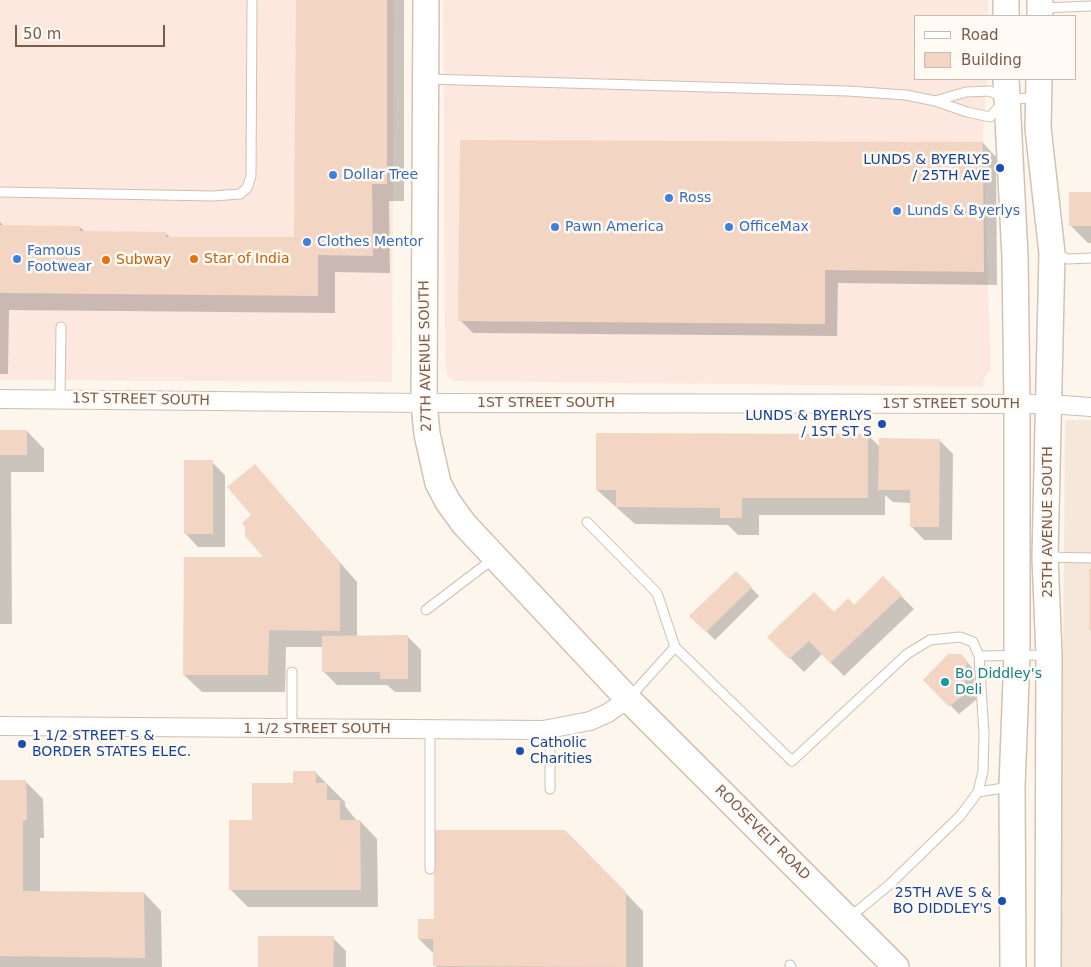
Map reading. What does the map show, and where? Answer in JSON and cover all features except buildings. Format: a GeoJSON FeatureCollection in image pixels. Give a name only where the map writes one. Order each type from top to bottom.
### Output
{"type":"FeatureCollection","features":[{"type":"Feature","properties":{"kind":"street","name":"27TH AVENUE SOUTH"},"geometry":{"type":"LineString","coordinates":[[426,0],[424,403],[426,434],[438,483],[448,502],[464,524],[628,699]]}},
{"type":"Feature","properties":{"kind":"street","name":"25TH AVENUE SOUTH"},"geometry":{"type":"LineString","coordinates":[[1039,88],[1038,128],[1052,253],[1046,557],[1049,655],[1048,967]]}},
{"type":"Feature","properties":{"kind":"street"},"geometry":{"type":"LineString","coordinates":[[1005,89],[1015,256],[1018,404],[1017,654],[1012,786],[1014,967]]}},
{"type":"Feature","properties":{"kind":"street","name":"1ST STREET SOUTH"},"geometry":{"type":"LineString","coordinates":[[0,399],[424,403],[1049,404],[1091,407]]}},
{"type":"Feature","properties":{"kind":"street","name":"1 1/2 STREET SOUTH"},"geometry":{"type":"LineString","coordinates":[[0,726],[430,730],[550,729],[590,721],[608,713],[628,699]]}},
{"type":"Feature","properties":{"kind":"street","name":"ROOSEVELT ROAD"},"geometry":{"type":"LineString","coordinates":[[628,699],[896,967]]}},
{"type":"Feature","properties":{"kind":"lane"},"geometry":{"type":"LineString","coordinates":[[0,192],[214,196],[240,194],[247,188],[251,176],[252,0]]}},
{"type":"Feature","properties":{"kind":"lane"},"geometry":{"type":"LineString","coordinates":[[1040,8],[1091,6]]}},
{"type":"Feature","properties":{"kind":"lane"},"geometry":{"type":"LineString","coordinates":[[426,79],[799,88],[906,95],[935,101],[967,112],[990,117],[1005,89]]}},
{"type":"Feature","properties":{"kind":"lane"},"geometry":{"type":"LineString","coordinates":[[935,101],[966,92],[1039,88]]}},
{"type":"Feature","properties":{"kind":"lane"},"geometry":{"type":"LineString","coordinates":[[1052,253],[1068,258],[1091,258]]}},
{"type":"Feature","properties":{"kind":"lane"},"geometry":{"type":"LineString","coordinates":[[60,399],[61,327]]}},
{"type":"Feature","properties":{"kind":"lane"},"geometry":{"type":"LineString","coordinates":[[587,522],[657,593],[675,647],[792,760],[906,654],[930,640],[960,637],[973,642],[979,656],[984,734],[983,772],[978,792],[960,816],[890,885],[848,919]]}},
{"type":"Feature","properties":{"kind":"lane"},"geometry":{"type":"LineString","coordinates":[[426,610],[495,557]]}},
{"type":"Feature","properties":{"kind":"lane"},"geometry":{"type":"LineString","coordinates":[[1046,557],[1091,558]]}},
{"type":"Feature","properties":{"kind":"lane"},"geometry":{"type":"LineString","coordinates":[[628,699],[675,647]]}},
{"type":"Feature","properties":{"kind":"lane"},"geometry":{"type":"LineString","coordinates":[[979,656],[1049,655]]}},
{"type":"Feature","properties":{"kind":"lane"},"geometry":{"type":"LineString","coordinates":[[292,672],[292,729]]}},
{"type":"Feature","properties":{"kind":"lane"},"geometry":{"type":"LineString","coordinates":[[550,729],[550,789]]}},
{"type":"Feature","properties":{"kind":"lane"},"geometry":{"type":"LineString","coordinates":[[430,730],[430,869]]}},
{"type":"Feature","properties":{"kind":"lane"},"geometry":{"type":"LineString","coordinates":[[978,792],[1012,786]]}},
{"type":"Feature","properties":{"kind":"shaded area"},"geometry":{"type":"Polygon","coordinates":[[[0,0],[394,0],[392,382],[0,380],[0,0]]]}},
{"type":"Feature","properties":{"kind":"shaded area"},"geometry":{"type":"Polygon","coordinates":[[[443,0],[988,0],[988,15],[914,15],[914,80],[987,80],[983,131],[991,370],[984,378],[983,387],[453,381],[447,375],[445,355],[443,0]]]}},
{"type":"Feature","properties":{"kind":"shaded area"},"geometry":{"type":"Polygon","coordinates":[[[1065,420],[1091,420],[1091,967],[1047,967],[1063,657],[1065,420]]]}},
{"type":"Feature","properties":{"kind":"place","name":"LUNDS & BYERLYS / 25TH AVE"},"geometry":{"type":"Point","coordinates":[1000,168]}},
{"type":"Feature","properties":{"kind":"place","name":"Dollar Tree"},"geometry":{"type":"Point","coordinates":[333,175]}},
{"type":"Feature","properties":{"kind":"place","name":"Ross"},"geometry":{"type":"Point","coordinates":[669,198]}},
{"type":"Feature","properties":{"kind":"place","name":"Lunds & Byerlys"},"geometry":{"type":"Point","coordinates":[897,211]}},
{"type":"Feature","properties":{"kind":"place","name":"Pawn America"},"geometry":{"type":"Point","coordinates":[555,227]}},
{"type":"Feature","properties":{"kind":"place","name":"OfficeMax"},"geometry":{"type":"Point","coordinates":[729,227]}},
{"type":"Feature","properties":{"kind":"place","name":"Clothes Mentor"},"geometry":{"type":"Point","coordinates":[307,242]}},
{"type":"Feature","properties":{"kind":"place","name":"Famous Footwear"},"geometry":{"type":"Point","coordinates":[17,259]}},
{"type":"Feature","properties":{"kind":"place","name":"Star of India"},"geometry":{"type":"Point","coordinates":[194,259]}},
{"type":"Feature","properties":{"kind":"place","name":"Subway"},"geometry":{"type":"Point","coordinates":[106,260]}},
{"type":"Feature","properties":{"kind":"place","name":"LUNDS & BYERLYS / 1ST ST S"},"geometry":{"type":"Point","coordinates":[882,424]}},
{"type":"Feature","properties":{"kind":"place","name":"Bo Diddley's Deli"},"geometry":{"type":"Point","coordinates":[945,682]}},
{"type":"Feature","properties":{"kind":"place","name":"1 1/2 STREET S & BORDER STATES ELEC."},"geometry":{"type":"Point","coordinates":[22,744]}},
{"type":"Feature","properties":{"kind":"place","name":"Catholic Charities"},"geometry":{"type":"Point","coordinates":[520,751]}},
{"type":"Feature","properties":{"kind":"place","name":"25TH AVE S & BO DIDDLEY'S"},"geometry":{"type":"Point","coordinates":[1002,901]}}]}
